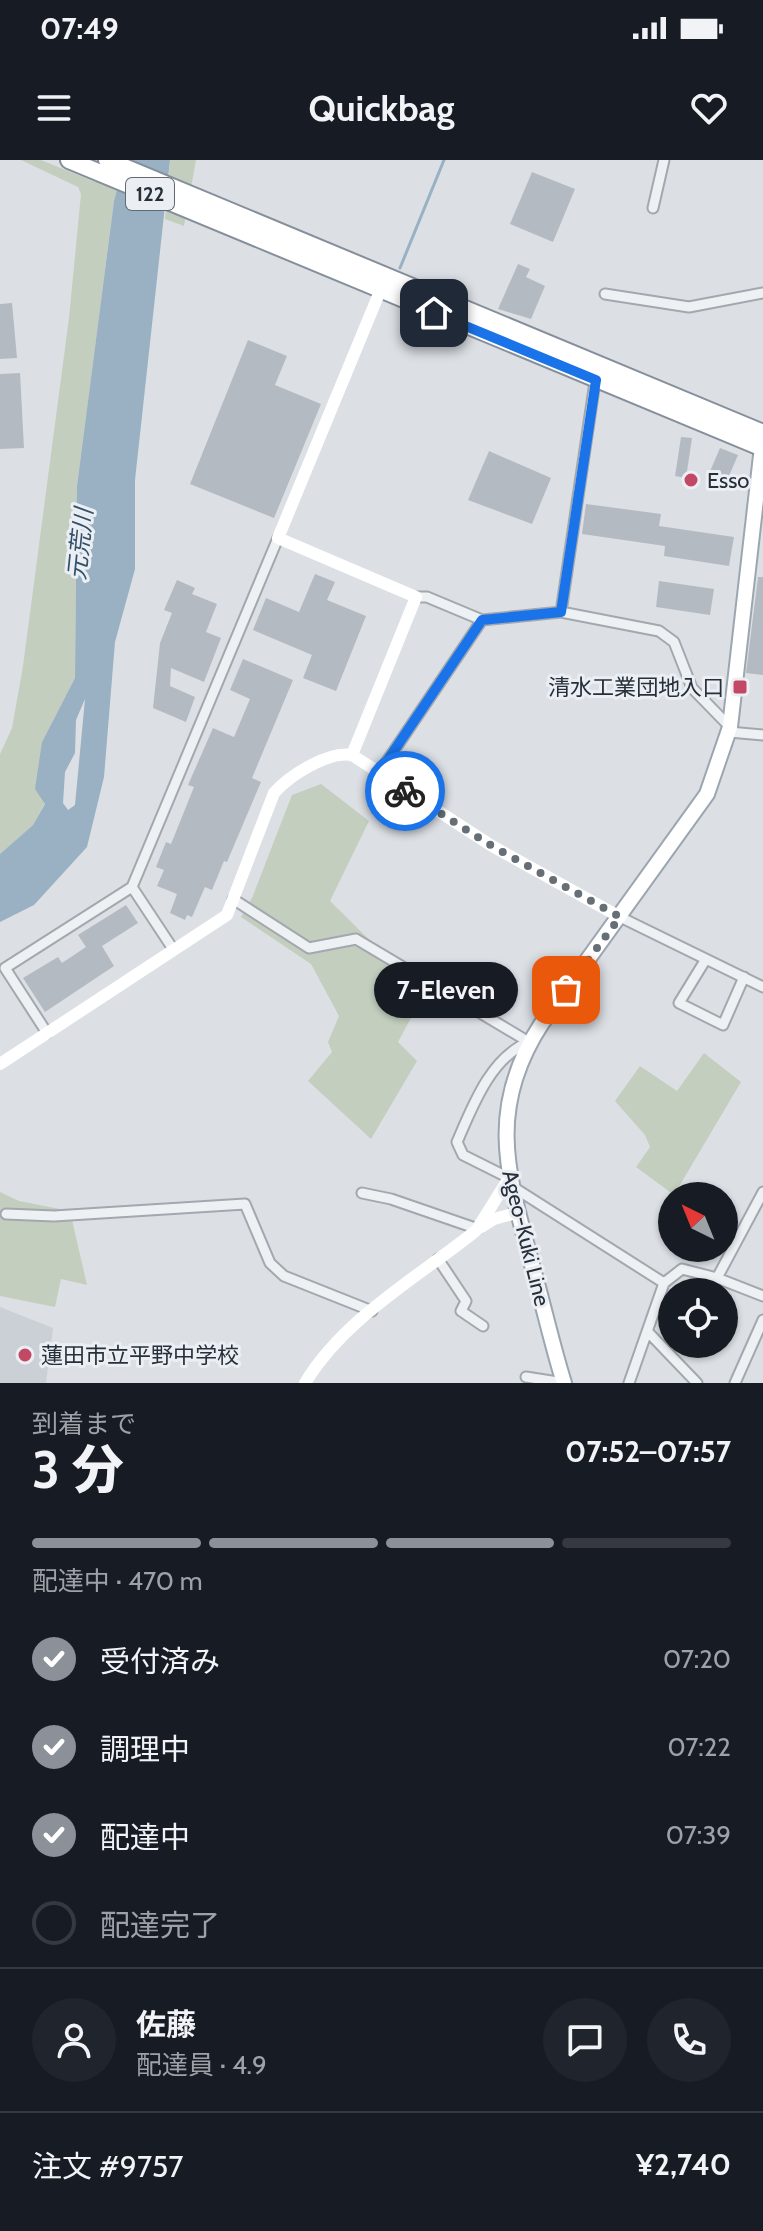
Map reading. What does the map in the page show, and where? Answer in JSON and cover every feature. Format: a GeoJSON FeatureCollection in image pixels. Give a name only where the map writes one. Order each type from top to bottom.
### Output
{"type":"FeatureCollection","features":[{"type":"Feature","properties":{"kind":"highway","name":"122"},"geometry":{"type":"LineString","coordinates":[[69,160],[207,211],[763,442]]}},
{"type":"Feature","properties":{"kind":"highway","name":"122"},"geometry":{"type":"LineString","coordinates":[[107,160],[207,211]]}},
{"type":"Feature","properties":{"kind":"main road","name":"Ageo-Kuki Line"},"geometry":{"type":"LineString","coordinates":[[564,1383],[516,1213],[505,1144],[508,1102],[529,1042],[707,794],[730,729],[763,442]]}},
{"type":"Feature","properties":{"kind":"street"},"geometry":{"type":"LineString","coordinates":[[653,208],[664,160]]}},
{"type":"Feature","properties":{"kind":"street"},"geometry":{"type":"LineString","coordinates":[[47,1033],[5,968],[132,887],[384,283]]}},
{"type":"Feature","properties":{"kind":"street"},"geometry":{"type":"LineString","coordinates":[[605,294],[689,307],[763,293]]}},
{"type":"Feature","properties":{"kind":"street"},"geometry":{"type":"LineString","coordinates":[[561,612],[597,372]]}},
{"type":"Feature","properties":{"kind":"street"},"geometry":{"type":"LineString","coordinates":[[278,538],[416,597],[427,597],[482,620],[561,612],[659,631],[674,642],[692,688],[730,729],[763,735]]}},
{"type":"Feature","properties":{"kind":"street"},"geometry":{"type":"LineString","coordinates":[[352,755],[416,597]]}},
{"type":"Feature","properties":{"kind":"street"},"geometry":{"type":"LineString","coordinates":[[379,773],[482,620]]}},
{"type":"Feature","properties":{"kind":"street"},"geometry":{"type":"LineString","coordinates":[[0,1064],[227,915],[274,793],[286,779],[341,753],[352,755],[492,846],[620,917],[763,987]]}},
{"type":"Feature","properties":{"kind":"street"},"geometry":{"type":"LineString","coordinates":[[132,887],[173,949]]}},
{"type":"Feature","properties":{"kind":"street"},"geometry":{"type":"LineString","coordinates":[[233,899],[309,948],[356,939],[529,1042]]}},
{"type":"Feature","properties":{"kind":"street"},"geometry":{"type":"LineString","coordinates":[[706,959],[679,1003],[723,1025],[744,977]]}},
{"type":"Feature","properties":{"kind":"street"},"geometry":{"type":"LineString","coordinates":[[529,1042],[509,1050],[496,1067],[457,1142],[463,1155],[510,1182],[540,1205],[658,1279]]}},
{"type":"Feature","properties":{"kind":"street"},"geometry":{"type":"LineString","coordinates":[[478,1229],[510,1182]]}},
{"type":"Feature","properties":{"kind":"street"},"geometry":{"type":"LineString","coordinates":[[670,1278],[682,1269],[717,1278],[763,1192]]}},
{"type":"Feature","properties":{"kind":"street"},"geometry":{"type":"LineString","coordinates":[[362,1193],[418,1207],[478,1229]]}},
{"type":"Feature","properties":{"kind":"street"},"geometry":{"type":"LineString","coordinates":[[6,1214],[54,1216],[245,1204],[270,1263],[284,1276],[372,1311]]}},
{"type":"Feature","properties":{"kind":"street"},"geometry":{"type":"LineString","coordinates":[[305,1383],[328,1350],[438,1259],[494,1219],[540,1205]]}},
{"type":"Feature","properties":{"kind":"street"},"geometry":{"type":"LineString","coordinates":[[438,1259],[466,1301],[461,1311],[483,1326]]}},
{"type":"Feature","properties":{"kind":"street"},"geometry":{"type":"LineString","coordinates":[[738,1286],[763,1296]]}},
{"type":"Feature","properties":{"kind":"street"},"geometry":{"type":"LineString","coordinates":[[629,1383],[658,1301]]}},
{"type":"Feature","properties":{"kind":"street"},"geometry":{"type":"LineString","coordinates":[[735,1383],[763,1320]]}},
{"type":"Feature","properties":{"kind":"street"},"geometry":{"type":"LineString","coordinates":[[648,1332],[697,1383]]}},
{"type":"Feature","properties":{"kind":"street"},"geometry":{"type":"LineString","coordinates":[[526,1377],[564,1383]]}},
{"type":"Feature","properties":{"kind":"shaded area","name":"蓮田市立平野中学校"},"geometry":{"type":"Polygon","coordinates":[[[0,1307],[53,1328],[46,1383],[0,1383],[0,1307]]]}},
{"type":"Feature","properties":{"kind":"green space"},"geometry":{"type":"Polygon","coordinates":[[[21,160],[41,160],[95,182],[98,166],[92,161],[125,160],[114,201],[77,486],[75,678],[42,742],[45,803],[33,825],[0,854],[0,754],[12,728],[23,666],[69,318],[81,194],[78,187],[21,160]]]}},
{"type":"Feature","properties":{"kind":"green space"},"geometry":{"type":"Polygon","coordinates":[[[170,160],[196,160],[184,226],[165,219],[170,160]]]}},
{"type":"Feature","properties":{"kind":"green space"},"geometry":{"type":"Polygon","coordinates":[[[321,784],[369,821],[330,901],[412,982],[411,1018],[398,1042],[417,1061],[371,1139],[308,1081],[332,1052],[328,1042],[339,1016],[311,964],[241,917],[252,898],[292,795],[321,784]]]}},
{"type":"Feature","properties":{"kind":"green space"},"geometry":{"type":"Polygon","coordinates":[[[704,1053],[741,1082],[682,1182],[658,1183],[636,1167],[650,1147],[645,1135],[615,1101],[640,1066],[677,1091],[704,1053]]]}},
{"type":"Feature","properties":{"kind":"green space"},"geometry":{"type":"Polygon","coordinates":[[[0,1192],[19,1201],[70,1211],[87,1285],[61,1279],[55,1307],[0,1296],[0,1192]]]}},
{"type":"Feature","properties":{"kind":"water","name":"元荒川"},"geometry":{"type":"Polygon","coordinates":[[[125,160],[170,160],[135,480],[135,569],[115,642],[104,777],[87,847],[34,905],[0,922],[0,854],[33,825],[45,804],[35,789],[42,742],[75,678],[77,486],[114,201],[125,160]],[[85,699],[76,720],[75,753],[65,772],[63,803],[68,810],[75,805],[85,699]]]}},
{"type":"Feature","properties":{"kind":"building"},"geometry":{"type":"Polygon","coordinates":[[[532,172],[575,189],[553,242],[510,224],[532,172]]]}},
{"type":"Feature","properties":{"kind":"building"},"geometry":{"type":"Polygon","coordinates":[[[518,264],[530,269],[526,277],[545,286],[531,319],[498,309],[518,264]]]}},
{"type":"Feature","properties":{"kind":"building"},"geometry":{"type":"Polygon","coordinates":[[[12,303],[17,358],[0,359],[0,304],[12,303]]]}},
{"type":"Feature","properties":{"kind":"building"},"geometry":{"type":"Polygon","coordinates":[[[248,340],[287,356],[275,385],[321,404],[274,518],[190,484],[248,340]]]}},
{"type":"Feature","properties":{"kind":"building"},"geometry":{"type":"Polygon","coordinates":[[[20,373],[24,448],[0,449],[0,374],[20,373]]]}},
{"type":"Feature","properties":{"kind":"building"},"geometry":{"type":"Polygon","coordinates":[[[681,437],[692,438],[686,478],[675,476],[681,437]]]}},
{"type":"Feature","properties":{"kind":"building"},"geometry":{"type":"Polygon","coordinates":[[[720,448],[738,455],[726,483],[708,476],[720,448]]]}},
{"type":"Feature","properties":{"kind":"building"},"geometry":{"type":"Polygon","coordinates":[[[489,451],[551,478],[532,524],[468,500],[489,451]]]}},
{"type":"Feature","properties":{"kind":"building"},"geometry":{"type":"Polygon","coordinates":[[[586,504],[661,514],[659,526],[734,537],[729,566],[664,556],[665,546],[582,534],[586,504]]]}},
{"type":"Feature","properties":{"kind":"building"},"geometry":{"type":"Polygon","coordinates":[[[315,574],[335,582],[327,600],[366,616],[336,691],[303,678],[312,655],[253,630],[266,598],[299,612],[315,574]]]}},
{"type":"Feature","properties":{"kind":"building"},"geometry":{"type":"Polygon","coordinates":[[[758,577],[763,577],[763,675],[746,673],[758,577]]]}},
{"type":"Feature","properties":{"kind":"building"},"geometry":{"type":"Polygon","coordinates":[[[177,580],[195,588],[192,594],[217,604],[206,632],[221,638],[204,682],[171,668],[170,686],[195,697],[186,722],[153,708],[160,643],[172,613],[164,610],[177,580]]]}},
{"type":"Feature","properties":{"kind":"building"},"geometry":{"type":"Polygon","coordinates":[[[659,581],[714,589],[710,615],[656,607],[659,581]]]}},
{"type":"Feature","properties":{"kind":"building"},"geometry":{"type":"Polygon","coordinates":[[[243,659],[293,680],[252,778],[261,782],[227,862],[224,861],[212,890],[205,887],[192,917],[187,915],[185,920],[170,913],[177,894],[157,886],[164,870],[156,867],[166,842],[171,844],[194,787],[188,785],[213,728],[234,737],[250,699],[230,690],[243,659]]]}},
{"type":"Feature","properties":{"kind":"building"},"geometry":{"type":"Polygon","coordinates":[[[126,905],[138,923],[102,946],[114,966],[45,1012],[23,978],[58,957],[62,963],[86,947],[78,935],[126,905]]]}},
{"type":"Feature","properties":{"kind":"waterway"},"geometry":{"type":"LineString","coordinates":[[400,268],[444,160]]}},
{"type":"Feature","properties":{"kind":"way so far"},"geometry":{"type":"LineString","coordinates":[[405,791],[492,846],[620,917],[566,990]]}},
{"type":"Feature","properties":{"kind":"place","name":"Esso"},"geometry":{"type":"Point","coordinates":[691,480]}},
{"type":"Feature","properties":{"kind":"place","name":"清水工業団地入口"},"geometry":{"type":"Point","coordinates":[740,687]}},
{"type":"Feature","properties":{"kind":"place","name":"7-Eleven"},"geometry":{"type":"Point","coordinates":[566,990]}},
{"type":"Feature","properties":{"kind":"place","name":"蓮田市立平野中学校"},"geometry":{"type":"Point","coordinates":[25,1355]}},
{"type":"Feature","properties":{"kind":"route"},"geometry":{"type":"LineString","coordinates":[[405,791],[379,773],[482,620],[561,612],[596,380],[434,313]]}}]}
